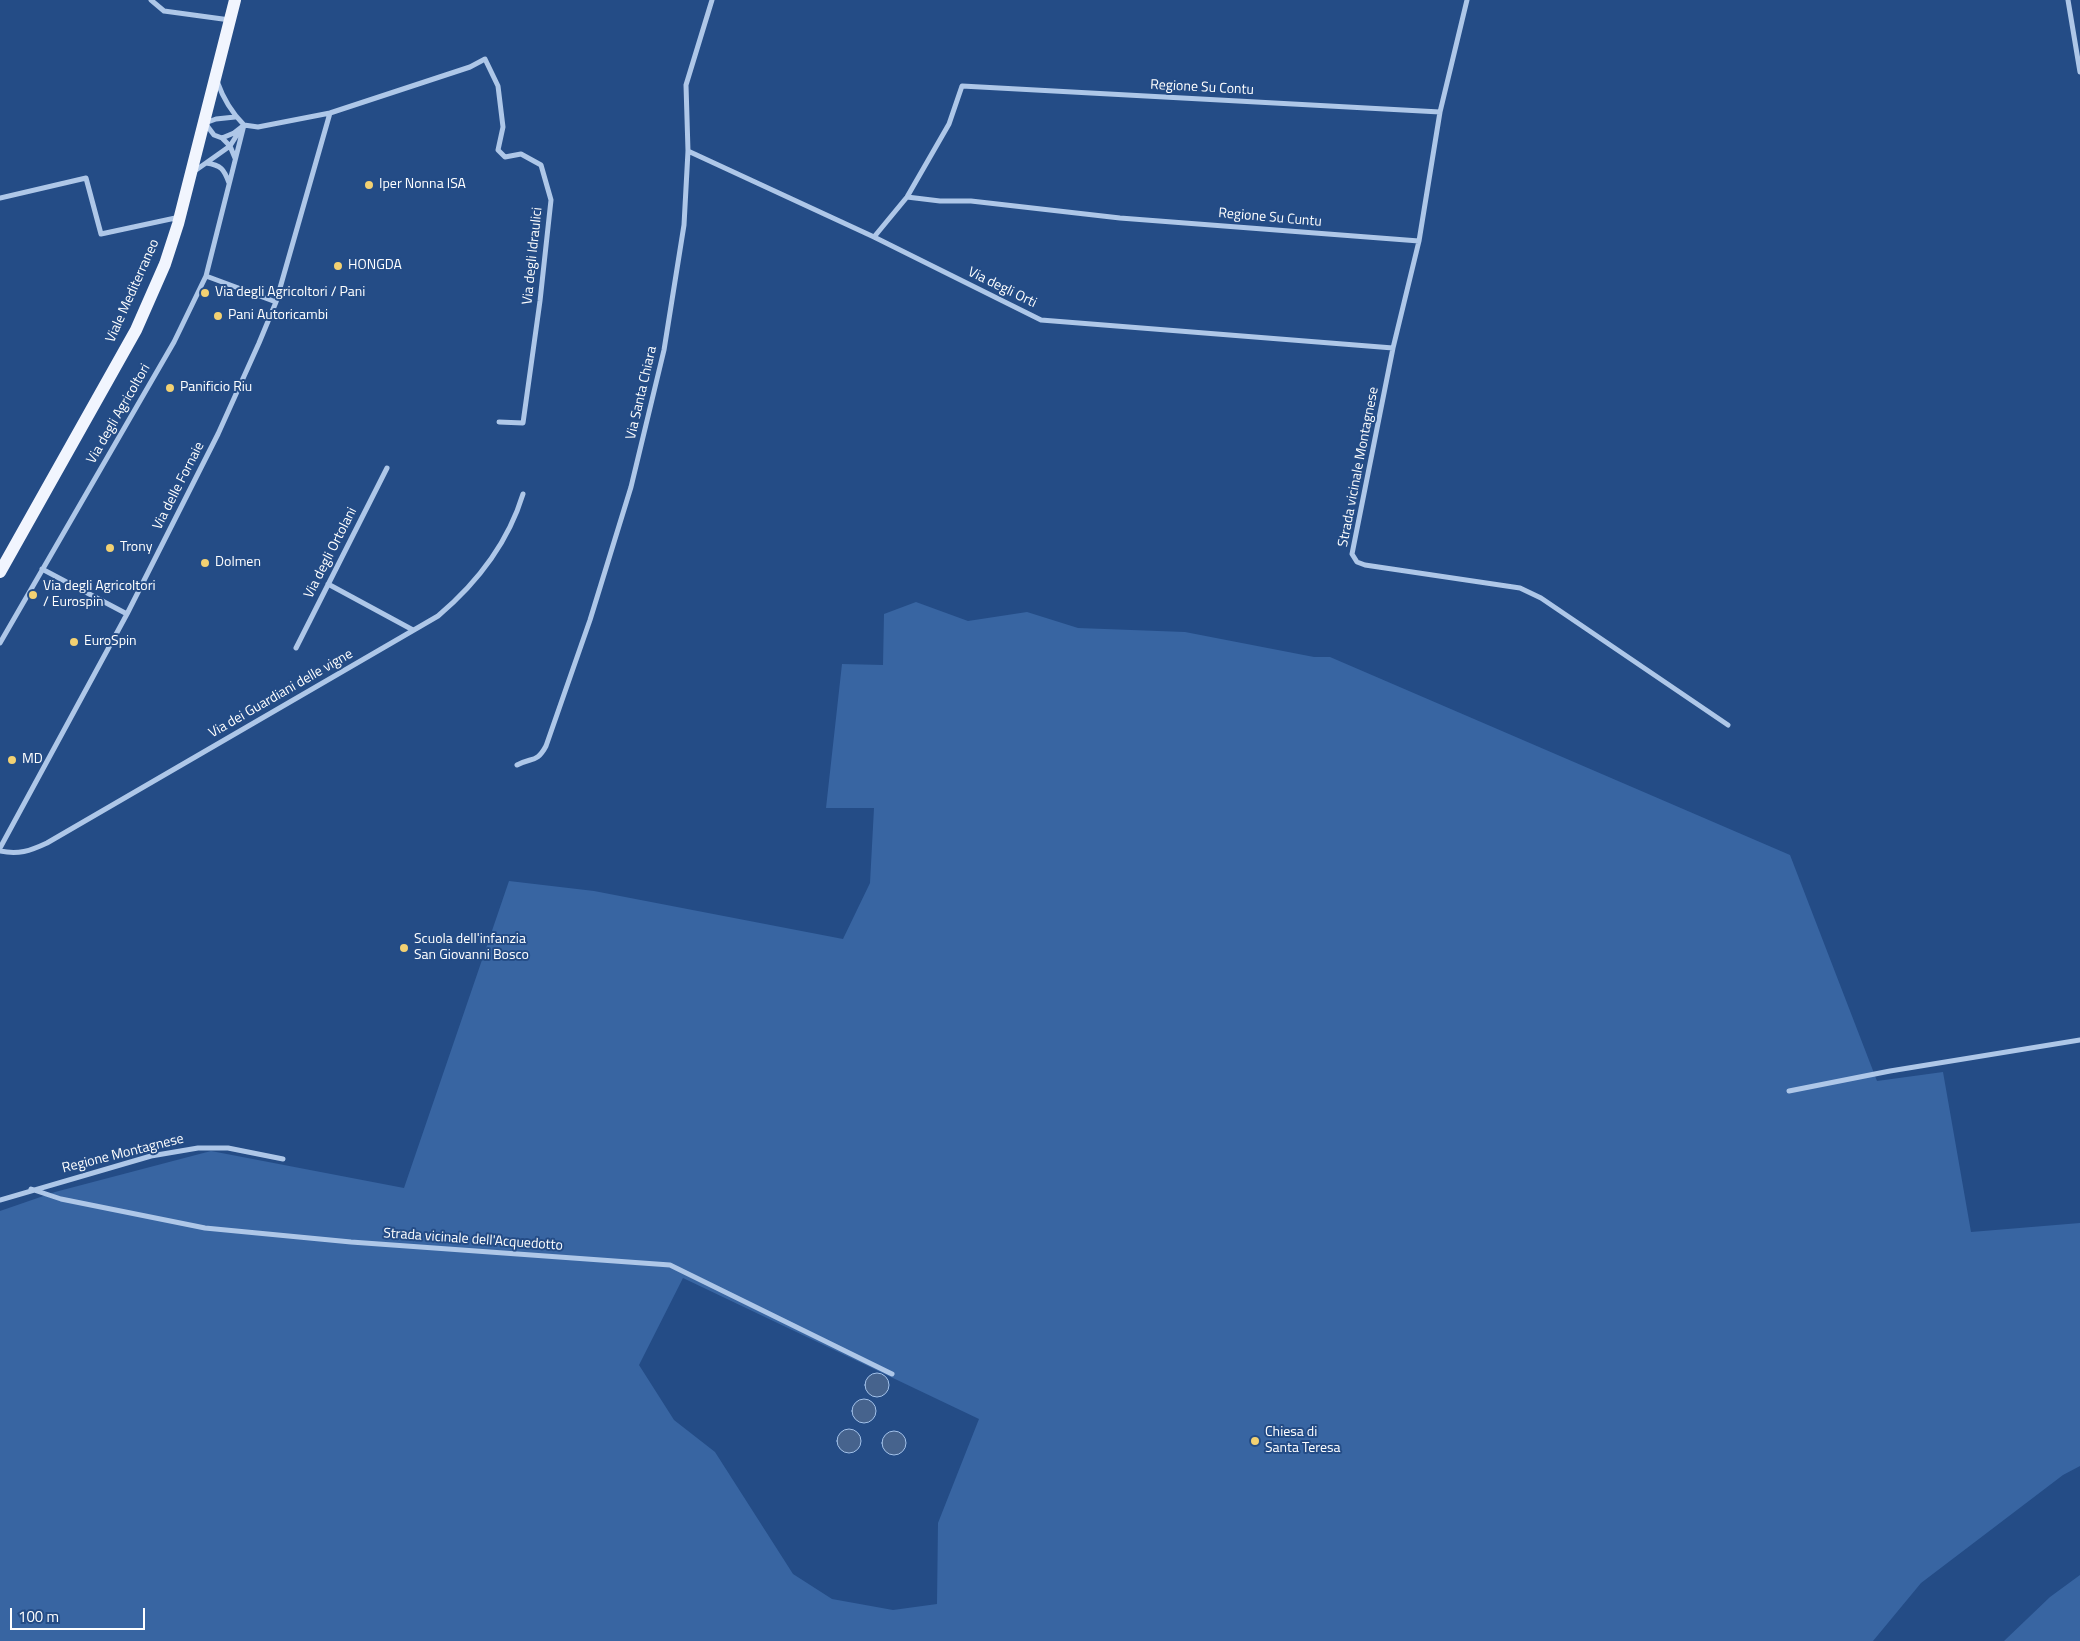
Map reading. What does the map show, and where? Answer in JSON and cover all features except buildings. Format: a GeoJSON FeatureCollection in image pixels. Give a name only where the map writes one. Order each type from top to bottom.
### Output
{"type":"FeatureCollection","features":[{"type":"Feature","properties":{"kind":"main road","name":"Viale Mediterraneo"},"geometry":{"type":"LineString","coordinates":[[0,572],[136,330],[165,264],[191,176],[235,0]]}},
{"type":"Feature","properties":{"kind":"street"},"geometry":{"type":"LineString","coordinates":[[151,0],[164,12],[231,20]]}},
{"type":"Feature","properties":{"kind":"street","name":"Via Santa Chiara"},"geometry":{"type":"LineString","coordinates":[[517,765],[541,756],[546,746],[590,620],[630,487],[664,350],[675,292],[684,225],[688,151],[686,85],[712,0]]}},
{"type":"Feature","properties":{"kind":"street","name":"Strada vicinale Montagnese"},"geometry":{"type":"LineString","coordinates":[[1467,0],[1440,112],[1419,241],[1394,348],[1352,554],[1357,562],[1382,568],[1520,588],[1541,598],[1566,614],[1728,725]]}},
{"type":"Feature","properties":{"kind":"street"},"geometry":{"type":"LineString","coordinates":[[2068,0],[2080,72]]}},
{"type":"Feature","properties":{"kind":"street","name":"Via degli Idraulici"},"geometry":{"type":"LineString","coordinates":[[222,138],[234,134],[244,126],[258,127],[330,113],[470,67],[485,58],[498,86],[504,127],[498,150],[504,158],[521,154],[541,165],[550,200],[540,302],[524,423],[499,422]]}},
{"type":"Feature","properties":{"kind":"street"},"geometry":{"type":"LineString","coordinates":[[191,176],[199,166],[230,146],[244,126],[235,117],[223,98],[216,78]]}},
{"type":"Feature","properties":{"kind":"street","name":"Regione Su Contu"},"geometry":{"type":"LineString","coordinates":[[907,197],[949,124],[962,86],[1440,112]]}},
{"type":"Feature","properties":{"kind":"street","name":"Via delle Fornaie"},"geometry":{"type":"LineString","coordinates":[[0,849],[127,614],[218,434],[259,343],[276,302],[330,113]]}},
{"type":"Feature","properties":{"kind":"street"},"geometry":{"type":"LineString","coordinates":[[235,117],[216,119],[205,123],[214,135],[222,138],[230,146],[235,159]]}},
{"type":"Feature","properties":{"kind":"street","name":"Via degli Agricoltori"},"geometry":{"type":"LineString","coordinates":[[0,643],[174,342],[206,276],[244,126]]}},
{"type":"Feature","properties":{"kind":"street","name":"Via degli Orti"},"geometry":{"type":"LineString","coordinates":[[688,151],[874,237],[1041,320],[1394,348]]}},
{"type":"Feature","properties":{"kind":"street"},"geometry":{"type":"LineString","coordinates":[[206,163],[218,165],[224,170],[229,183]]}},
{"type":"Feature","properties":{"kind":"street"},"geometry":{"type":"LineString","coordinates":[[0,198],[86,178],[101,234],[180,217]]}},
{"type":"Feature","properties":{"kind":"street"},"geometry":{"type":"LineString","coordinates":[[874,237],[907,197]]}},
{"type":"Feature","properties":{"kind":"street","name":"Regione Su Cuntu"},"geometry":{"type":"LineString","coordinates":[[907,197],[940,201],[971,201],[1120,218],[1419,241]]}},
{"type":"Feature","properties":{"kind":"street"},"geometry":{"type":"LineString","coordinates":[[206,276],[276,302]]}},
{"type":"Feature","properties":{"kind":"street","name":"Via degli Ortolani"},"geometry":{"type":"LineString","coordinates":[[296,648],[387,468]]}},
{"type":"Feature","properties":{"kind":"street","name":"Via dei Guardiani delle vigne"},"geometry":{"type":"LineString","coordinates":[[0,849],[13,854],[28,851],[47,843],[438,616],[458,599],[486,566],[516,518],[522,494]]}},
{"type":"Feature","properties":{"kind":"street"},"geometry":{"type":"LineString","coordinates":[[42,569],[127,614]]}},
{"type":"Feature","properties":{"kind":"street"},"geometry":{"type":"LineString","coordinates":[[328,584],[414,630]]}},
{"type":"Feature","properties":{"kind":"street"},"geometry":{"type":"LineString","coordinates":[[1788,1090],[1890,1071],[2080,1040]]}},
{"type":"Feature","properties":{"kind":"street","name":"Regione Montagnese"},"geometry":{"type":"LineString","coordinates":[[0,1200],[31,1189],[151,1156],[198,1148],[228,1148],[283,1159]]}},
{"type":"Feature","properties":{"kind":"street","name":"Strada vicinale dell'Acquedotto"},"geometry":{"type":"LineString","coordinates":[[31,1189],[61,1199],[205,1228],[351,1242],[670,1265],[892,1374]]}},
{"type":"Feature","properties":{"kind":"shaded area"},"geometry":{"type":"Polygon","coordinates":[[[916,602],[968,621],[1027,612],[1078,628],[1185,632],[1314,657],[1330,657],[1790,855],[1877,1081],[1943,1072],[1971,1232],[2080,1223],[2080,1466],[2063,1475],[1921,1583],[1873,1641],[0,1641],[0,1211],[55,1192],[211,1151],[404,1188],[509,881],[594,891],[843,939],[870,883],[874,808],[826,808],[842,664],[883,665],[884,614],[916,602]],[[683,1278],[639,1365],[674,1420],[715,1452],[793,1574],[832,1599],[893,1610],[937,1604],[938,1523],[979,1419],[683,1278]]]}},
{"type":"Feature","properties":{"kind":"shaded area"},"geometry":{"type":"Polygon","coordinates":[[[877,1373],[886,1376],[889,1385],[886,1394],[877,1397],[868,1394],[865,1385],[868,1376],[877,1373]]]}},
{"type":"Feature","properties":{"kind":"shaded area"},"geometry":{"type":"Polygon","coordinates":[[[864,1399],[873,1402],[876,1411],[873,1420],[864,1423],[855,1420],[852,1411],[855,1402],[864,1399]]]}},
{"type":"Feature","properties":{"kind":"shaded area"},"geometry":{"type":"Polygon","coordinates":[[[849,1429],[858,1432],[861,1441],[858,1450],[849,1453],[840,1450],[837,1441],[840,1432],[849,1429]]]}},
{"type":"Feature","properties":{"kind":"shaded area"},"geometry":{"type":"Polygon","coordinates":[[[894,1431],[903,1434],[906,1443],[903,1452],[894,1455],[885,1452],[882,1443],[885,1434],[894,1431]]]}},
{"type":"Feature","properties":{"kind":"shaded area"},"geometry":{"type":"Polygon","coordinates":[[[2080,1575],[2080,1641],[2004,1641],[2050,1597],[2080,1575]]]}},
{"type":"Feature","properties":{"kind":"place","name":"Iper Nonna ISA"},"geometry":{"type":"Point","coordinates":[369,185]}},
{"type":"Feature","properties":{"kind":"place","name":"HONGDA"},"geometry":{"type":"Point","coordinates":[338,266]}},
{"type":"Feature","properties":{"kind":"place","name":"Via degli Agricoltori / Pani"},"geometry":{"type":"Point","coordinates":[205,293]}},
{"type":"Feature","properties":{"kind":"place","name":"Pani Autoricambi"},"geometry":{"type":"Point","coordinates":[218,316]}},
{"type":"Feature","properties":{"kind":"place","name":"Panificio Riu"},"geometry":{"type":"Point","coordinates":[170,388]}},
{"type":"Feature","properties":{"kind":"place","name":"Trony"},"geometry":{"type":"Point","coordinates":[110,548]}},
{"type":"Feature","properties":{"kind":"place","name":"Dolmen"},"geometry":{"type":"Point","coordinates":[205,563]}},
{"type":"Feature","properties":{"kind":"place","name":"Via degli Agricoltori / Eurospin"},"geometry":{"type":"Point","coordinates":[33,595]}},
{"type":"Feature","properties":{"kind":"place","name":"EuroSpin"},"geometry":{"type":"Point","coordinates":[74,642]}},
{"type":"Feature","properties":{"kind":"place","name":"MD"},"geometry":{"type":"Point","coordinates":[12,760]}},
{"type":"Feature","properties":{"kind":"place","name":"Scuola dell'infanzia San Giovanni Bosco"},"geometry":{"type":"Point","coordinates":[404,948]}},
{"type":"Feature","properties":{"kind":"place","name":"Chiesa di Santa Teresa"},"geometry":{"type":"Point","coordinates":[1255,1441]}}]}
